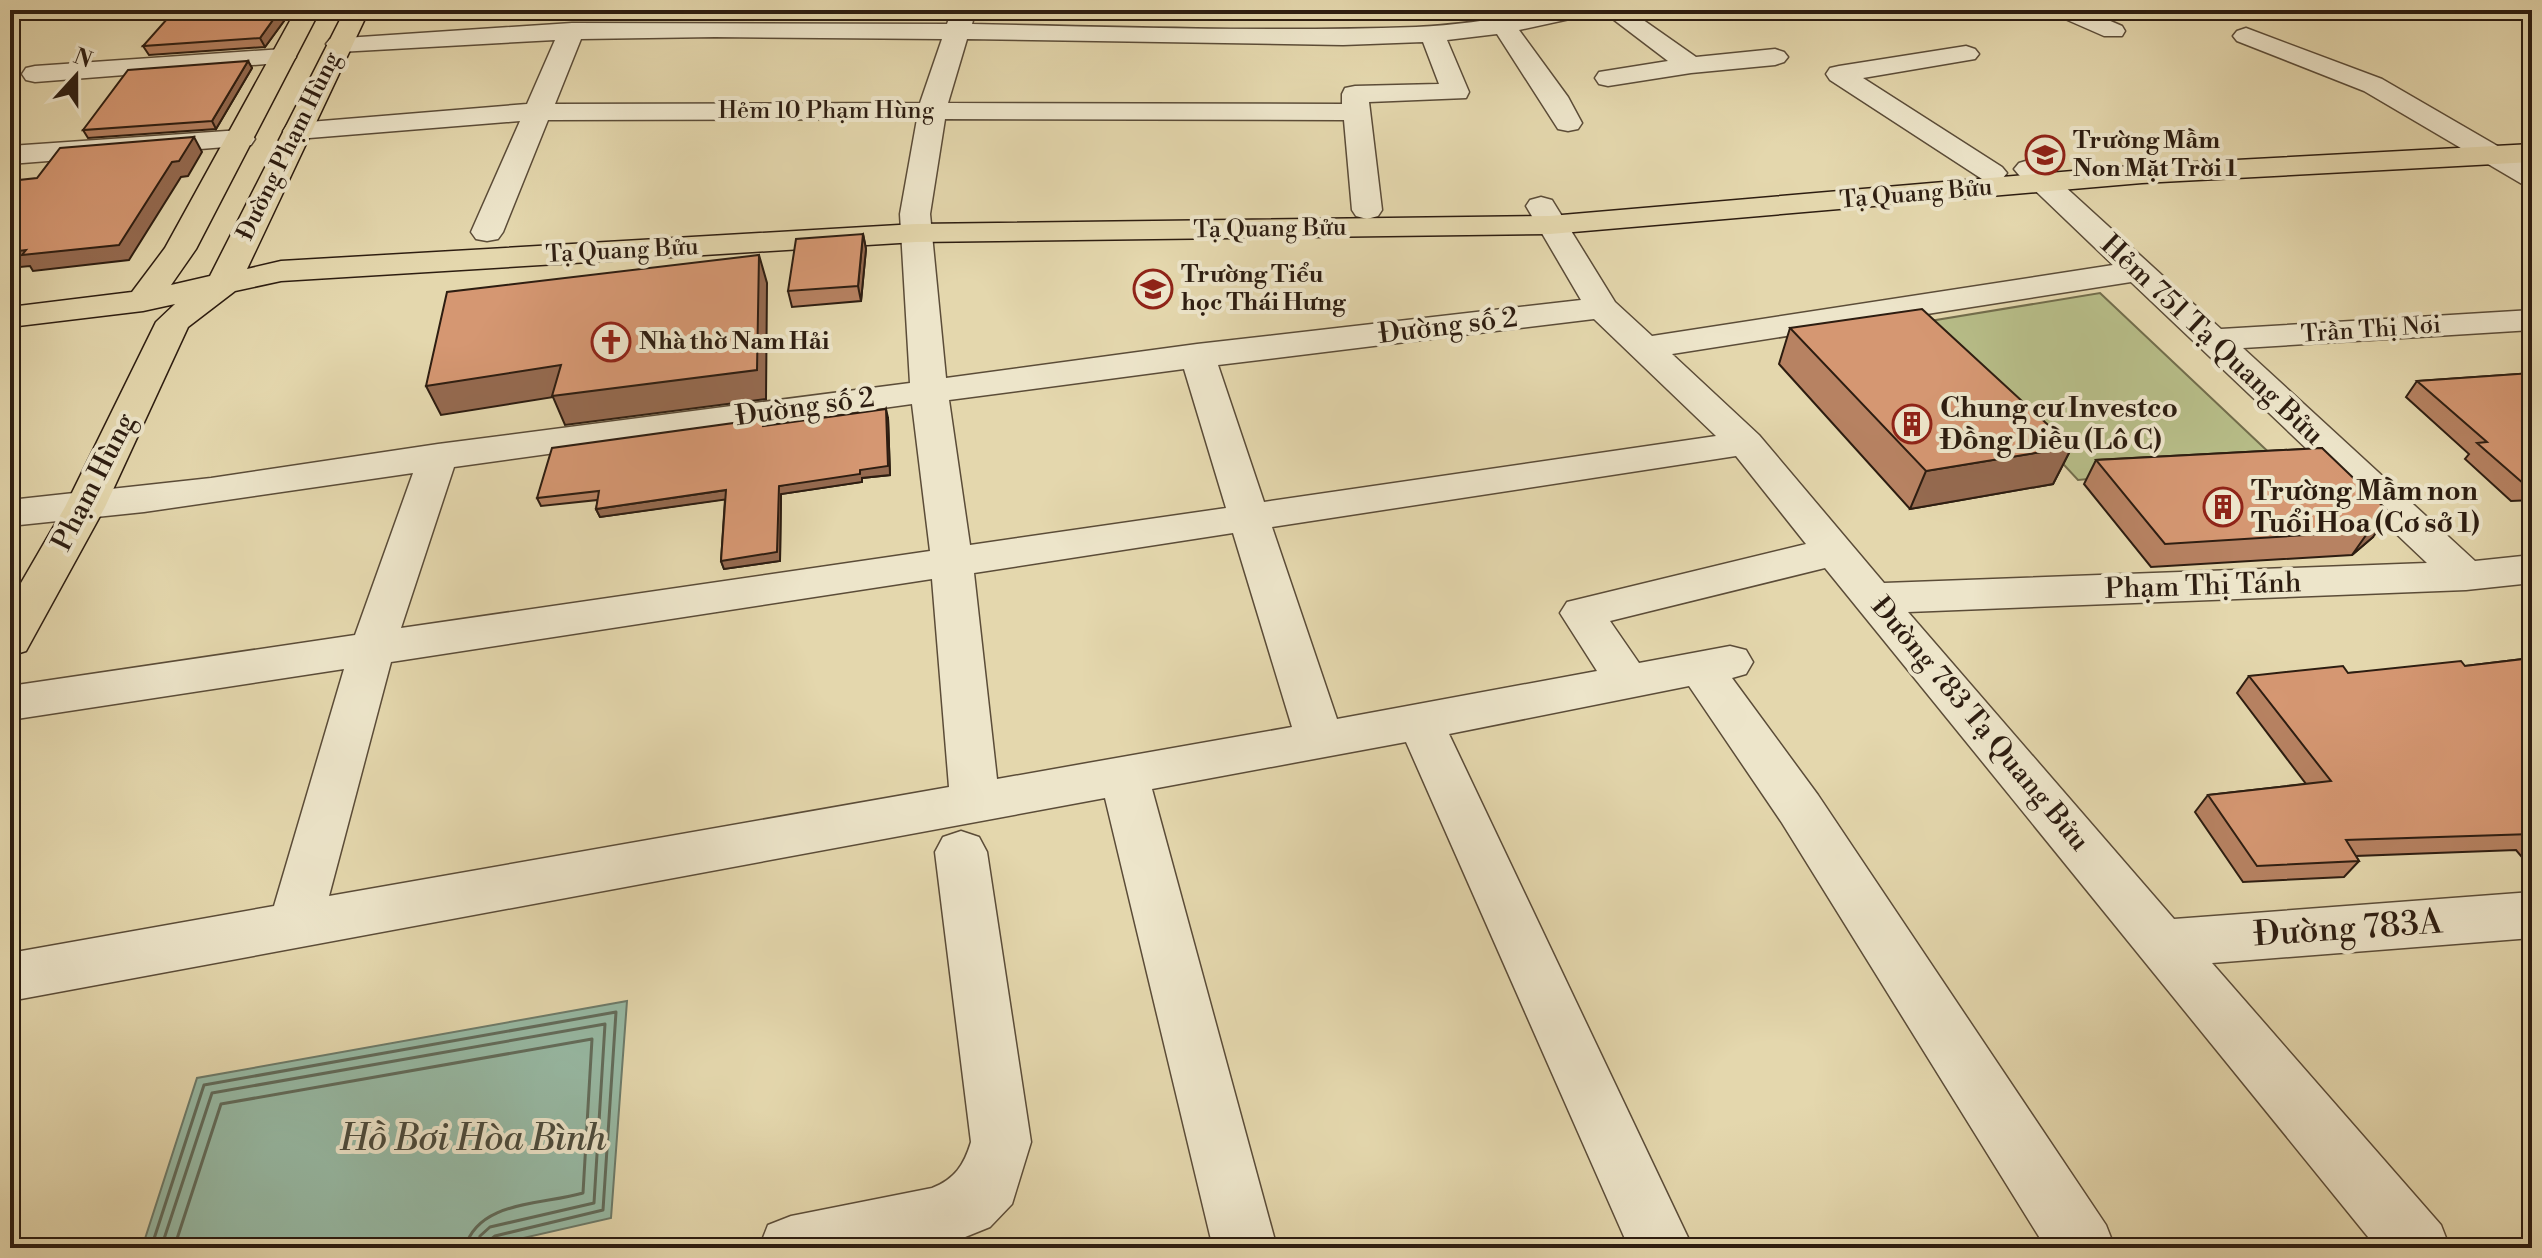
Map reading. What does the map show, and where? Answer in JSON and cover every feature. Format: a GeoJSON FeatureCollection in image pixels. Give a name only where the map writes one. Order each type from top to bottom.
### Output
{"type":"FeatureCollection","features":[{"type":"Feature","properties":{"kind":"main road","name":"Đường Phạm Hùng"},"geometry":{"type":"LineString","coordinates":[[171,265],[308,10]]}},
{"type":"Feature","properties":{"kind":"main road","name":"Đường Phạm Hùng"},"geometry":{"type":"LineString","coordinates":[[223,284],[357,10]]}},
{"type":"Feature","properties":{"kind":"main road","name":"Tạ Quang Bửu"},"geometry":{"type":"LineString","coordinates":[[10,292],[82,284],[236,253],[487,232],[1546,216],[2532,135]]}},
{"type":"Feature","properties":{"kind":"main road","name":"Tạ Quang Bửu"},"geometry":{"type":"LineString","coordinates":[[223,284],[281,271],[915,224],[1367,210],[1546,216],[1992,173],[2037,176],[2532,153]]}},
{"type":"Feature","properties":{"kind":"main road","name":"Phạm Hùng"},"geometry":{"type":"LineString","coordinates":[[10,640],[85,507],[158,311],[171,265]]}},
{"type":"Feature","properties":{"kind":"main road","name":"Phạm Hùng"},"geometry":{"type":"LineString","coordinates":[[158,311],[223,284]]}},
{"type":"Feature","properties":{"kind":"main road"},"geometry":{"type":"LineString","coordinates":[[10,317],[158,311]]}},
{"type":"Feature","properties":{"kind":"street"},"geometry":{"type":"LineString","coordinates":[[1251,10],[1256,36]]}},
{"type":"Feature","properties":{"kind":"street"},"geometry":{"type":"LineString","coordinates":[[1365,10],[1387,35]]}},
{"type":"Feature","properties":{"kind":"street"},"geometry":{"type":"LineString","coordinates":[[339,44],[572,30],[960,22],[1139,22],[1256,36],[1343,37],[1432,34],[1504,26],[1579,10]]}},
{"type":"Feature","properties":{"kind":"street"},"geometry":{"type":"LineString","coordinates":[[1613,10],[1691,65]]}},
{"type":"Feature","properties":{"kind":"street"},"geometry":{"type":"LineString","coordinates":[[2065,10],[2113,31]]}},
{"type":"Feature","properties":{"kind":"street"},"geometry":{"type":"LineString","coordinates":[[791,1248],[932,1219],[968,1205],[990,1182],[1001,1142],[968,826],[952,562],[929,391],[915,224],[932,112],[960,22]]}},
{"type":"Feature","properties":{"kind":"street"},"geometry":{"type":"LineString","coordinates":[[1504,26],[1554,97],[1568,123]]}},
{"type":"Feature","properties":{"kind":"street"},"geometry":{"type":"LineString","coordinates":[[487,232],[572,30]]}},
{"type":"Feature","properties":{"kind":"street"},"geometry":{"type":"LineString","coordinates":[[1367,210],[1355,94],[1456,92],[1432,34]]}},
{"type":"Feature","properties":{"kind":"street"},"geometry":{"type":"LineString","coordinates":[[2246,36],[2373,85],[2532,178]]}},
{"type":"Feature","properties":{"kind":"street"},"geometry":{"type":"LineString","coordinates":[[1966,54],[1839,74],[1992,173]]}},
{"type":"Feature","properties":{"kind":"street"},"geometry":{"type":"LineString","coordinates":[[35,74],[283,57]]}},
{"type":"Feature","properties":{"kind":"street"},"geometry":{"type":"LineString","coordinates":[[1608,78],[1691,65],[1775,57]]}},
{"type":"Feature","properties":{"kind":"street","name":"Hẻm 10 Phạm Hùng"},"geometry":{"type":"LineString","coordinates":[[297,131],[430,118],[535,113],[1356,112]]}},
{"type":"Feature","properties":{"kind":"street"},"geometry":{"type":"LineString","coordinates":[[10,155],[241,139]]}},
{"type":"Feature","properties":{"kind":"street","name":"Hẻm 751 Tạ Quang Bửu"},"geometry":{"type":"LineString","coordinates":[[2037,176],[2466,576]]}},
{"type":"Feature","properties":{"kind":"street","name":"Đường 783 Tạ Quang Bửu"},"geometry":{"type":"LineString","coordinates":[[1546,216],[1602,308],[1746,443],[2418,1248]]}},
{"type":"Feature","properties":{"kind":"street"},"geometry":{"type":"LineString","coordinates":[[1642,348],[2138,271]]}},
{"type":"Feature","properties":{"kind":"street","name":"Đường số 2"},"geometry":{"type":"LineString","coordinates":[[10,513],[85,507],[438,456],[1197,355],[1602,308]]}},
{"type":"Feature","properties":{"kind":"street","name":"Trần Thị Nơi"},"geometry":{"type":"LineString","coordinates":[[2210,340],[2532,320]]}},
{"type":"Feature","properties":{"kind":"street"},"geometry":{"type":"LineString","coordinates":[[1197,355],[1320,740]]}},
{"type":"Feature","properties":{"kind":"street"},"geometry":{"type":"LineString","coordinates":[[10,703],[1746,443]]}},
{"type":"Feature","properties":{"kind":"street"},"geometry":{"type":"LineString","coordinates":[[295,925],[372,649],[438,456]]}},
{"type":"Feature","properties":{"kind":"street"},"geometry":{"type":"LineString","coordinates":[[1628,683],[1582,613],[1836,551]]}},
{"type":"Feature","properties":{"kind":"street","name":"Phạm Thị Tánh"},"geometry":{"type":"LineString","coordinates":[[1874,598],[2466,576],[2532,569]]}},
{"type":"Feature","properties":{"kind":"street"},"geometry":{"type":"LineString","coordinates":[[10,977],[295,925],[968,826],[1124,774],[1716,666],[1800,809],[2083,1248]]}},
{"type":"Feature","properties":{"kind":"street"},"geometry":{"type":"LineString","coordinates":[[1420,722],[1661,1248]]}},
{"type":"Feature","properties":{"kind":"street"},"geometry":{"type":"LineString","coordinates":[[1124,774],[1245,1248]]}},
{"type":"Feature","properties":{"kind":"street","name":"Đường 783A"},"geometry":{"type":"LineString","coordinates":[[2163,943],[2532,915]]}},
{"type":"Feature","properties":{"kind":"shaded area"},"geometry":{"type":"Polygon","coordinates":[[[2100,293],[2278,461],[2078,480],[1930,321],[2100,293]]]}},
{"type":"Feature","properties":{"kind":"water","name":"Hồ Bơi Hòa Bình"},"geometry":{"type":"Polygon","coordinates":[[[627,1001],[611,1218],[479,1248],[142,1248],[197,1078],[627,1001]]]}},
{"type":"Feature","properties":{"kind":"building"},"geometry":{"type":"Polygon","coordinates":[[[175,10],[280,10],[260,38],[143,46],[175,10]]]}},
{"type":"Feature","properties":{"kind":"building"},"geometry":{"type":"Polygon","coordinates":[[[248,61],[212,121],[83,130],[128,70],[248,61]]]}},
{"type":"Feature","properties":{"kind":"building"},"geometry":{"type":"Polygon","coordinates":[[[194,137],[179,161],[172,162],[119,245],[22,255],[26,250],[10,252],[10,181],[37,178],[60,148],[194,137]]]}},
{"type":"Feature","properties":{"kind":"building"},"geometry":{"type":"Polygon","coordinates":[[[863,234],[858,286],[788,291],[796,239],[863,234]]]}},
{"type":"Feature","properties":{"kind":"building","name":"Nhà thờ Nam Hải"},"geometry":{"type":"Polygon","coordinates":[[[759,255],[757,370],[552,396],[561,365],[426,386],[447,292],[759,255]]]}},
{"type":"Feature","properties":{"kind":"building"},"geometry":{"type":"Polygon","coordinates":[[[1922,309],[2072,447],[1926,471],[1790,328],[1922,309]]]}},
{"type":"Feature","properties":{"kind":"building"},"geometry":{"type":"Polygon","coordinates":[[[2532,373],[2532,484],[2524,484],[2477,443],[2487,442],[2417,381],[2532,373]]]}},
{"type":"Feature","properties":{"kind":"building"},"geometry":{"type":"Polygon","coordinates":[[[886,409],[888,466],[860,470],[860,474],[779,486],[777,552],[721,561],[726,490],[596,509],[599,491],[537,498],[552,448],[763,419],[763,426],[886,409]]]}},
{"type":"Feature","properties":{"kind":"building","name":"Trường Mầm non Tuổi Hoa (Cơ sở 1)"},"geometry":{"type":"Polygon","coordinates":[[[2322,448],[2390,513],[2369,531],[2165,544],[2096,460],[2322,448]]]}},
{"type":"Feature","properties":{"kind":"building"},"geometry":{"type":"Polygon","coordinates":[[[2532,658],[2532,834],[2346,840],[2359,861],[2257,866],[2208,795],[2331,781],[2249,676],[2343,666],[2348,673],[2461,661],[2465,666],[2532,658]]]}},
{"type":"Feature","properties":{"kind":"place","name":"Trường Mầm Non Mặt Trời 1"},"geometry":{"type":"Point","coordinates":[2045,155]}},
{"type":"Feature","properties":{"kind":"place","name":"Trường Tiểu học Thái Hưng"},"geometry":{"type":"Point","coordinates":[1153,289]}},
{"type":"Feature","properties":{"kind":"place","name":"Nhà thờ Nam Hải"},"geometry":{"type":"Point","coordinates":[611,342]}},
{"type":"Feature","properties":{"kind":"place","name":"Chung cư Investco Đồng Diều (Lô C)"},"geometry":{"type":"Point","coordinates":[1912,424]}},
{"type":"Feature","properties":{"kind":"place","name":"Trường Mầm non Tuổi Hoa (Cơ sở 1)"},"geometry":{"type":"Point","coordinates":[2223,507]}}]}
